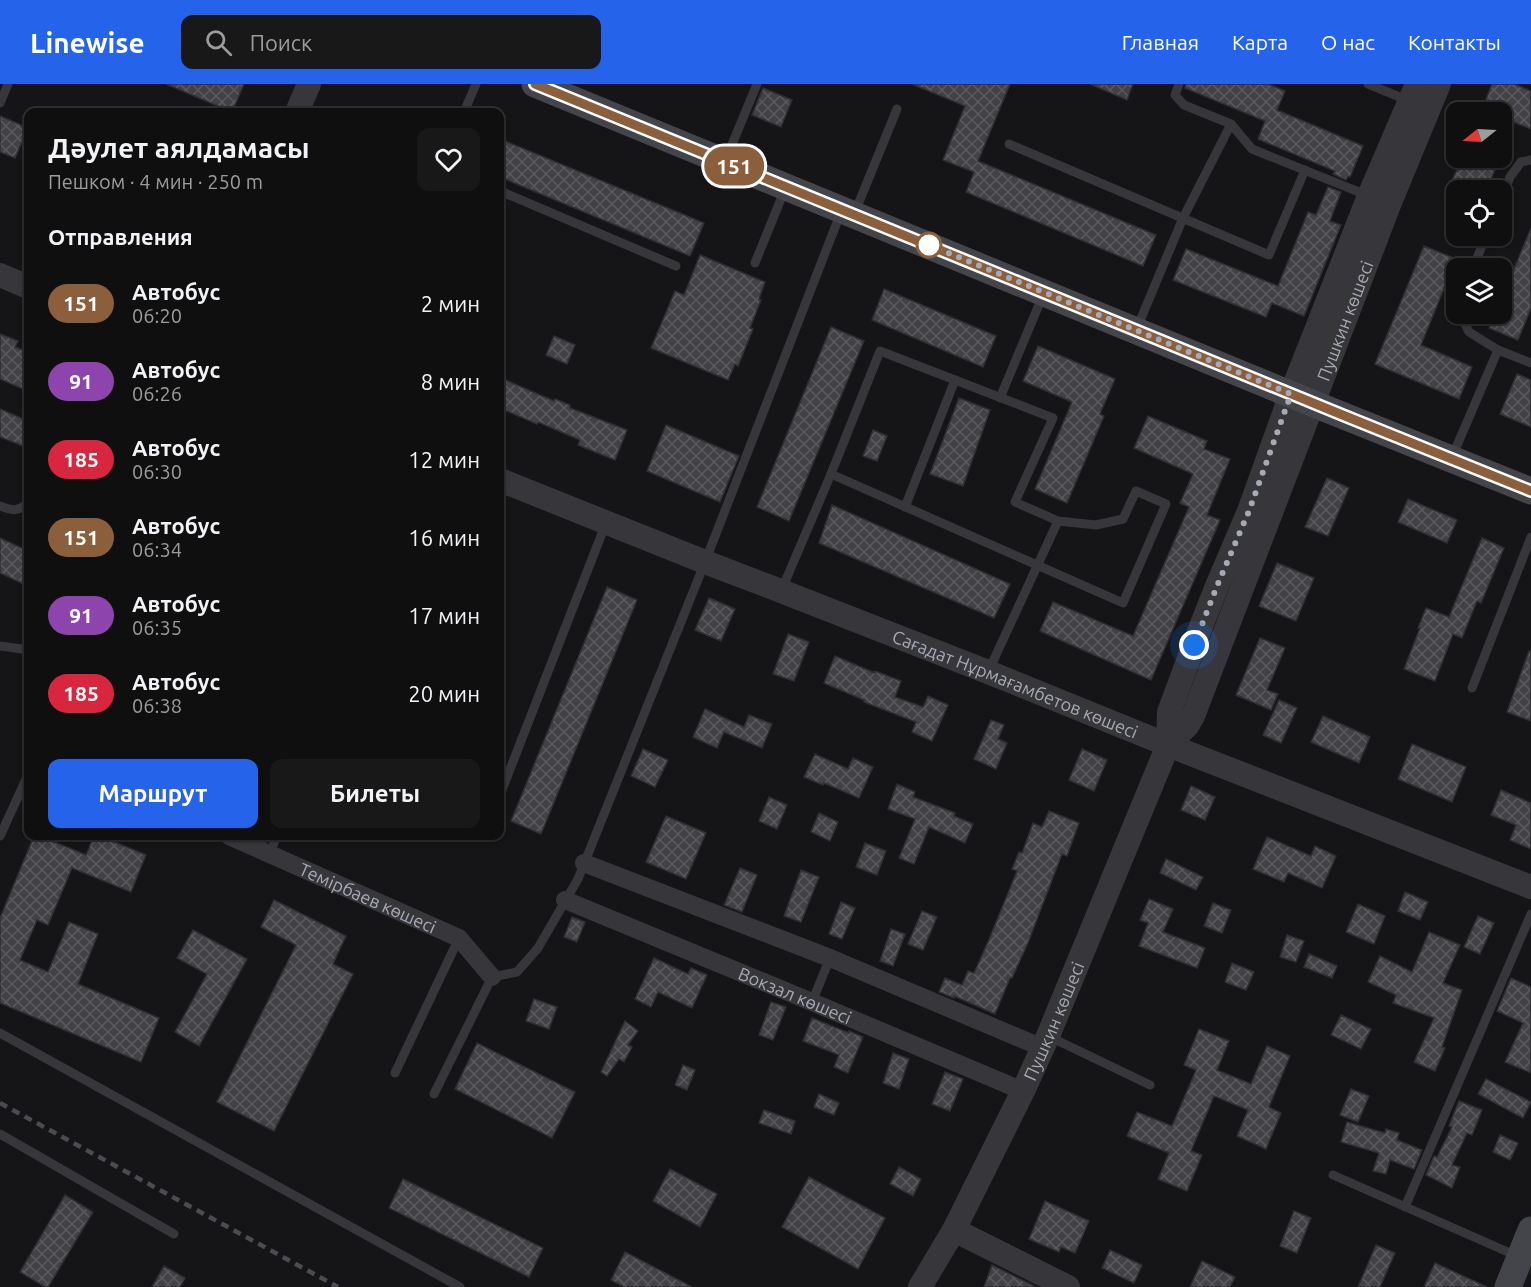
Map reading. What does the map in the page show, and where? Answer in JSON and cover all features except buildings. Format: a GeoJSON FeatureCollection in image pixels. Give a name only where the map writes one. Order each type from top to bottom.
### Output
{"type":"FeatureCollection","features":[{"type":"Feature","properties":{"kind":"main road"},"geometry":{"type":"LineString","coordinates":[[535,84],[1531,491]]}},
{"type":"Feature","properties":{"kind":"main road"},"geometry":{"type":"LineString","coordinates":[[1508,1287],[1531,1230]]}},
{"type":"Feature","properties":{"kind":"street"},"geometry":{"type":"LineString","coordinates":[[299,108],[309,84]]}},
{"type":"Feature","properties":{"kind":"street","name":"Пушкин көшесі"},"geometry":{"type":"LineString","coordinates":[[1303,399],[1389,205],[1438,84]]}},
{"type":"Feature","properties":{"kind":"street","name":"Пушкин көшесі"},"geometry":{"type":"LineString","coordinates":[[920,1287],[954,1230],[1023,1091],[1178,719],[1193,716],[1259,515],[1303,399],[1369,196],[1413,93]]}},
{"type":"Feature","properties":{"kind":"street"},"geometry":{"type":"LineString","coordinates":[[0,275],[24,285]]}},
{"type":"Feature","properties":{"kind":"street","name":"Сағадат Нұрмағамбетов көшесі"},"geometry":{"type":"LineString","coordinates":[[504,482],[1531,886]]}},
{"type":"Feature","properties":{"kind":"street","name":"Темірбаев көшесі"},"geometry":{"type":"LineString","coordinates":[[238,840],[459,938],[492,977]]}},
{"type":"Feature","properties":{"kind":"street"},"geometry":{"type":"LineString","coordinates":[[584,863],[1045,1042]]}},
{"type":"Feature","properties":{"kind":"street","name":"Вокзал көшесі"},"geometry":{"type":"LineString","coordinates":[[565,900],[1023,1091]]}},
{"type":"Feature","properties":{"kind":"street"},"geometry":{"type":"LineString","coordinates":[[954,1230],[1068,1287]]}},
{"type":"Feature","properties":{"kind":"lane"},"geometry":{"type":"LineString","coordinates":[[0,102],[8,84]]}},
{"type":"Feature","properties":{"kind":"lane"},"geometry":{"type":"LineString","coordinates":[[466,108],[476,84]]}},
{"type":"Feature","properties":{"kind":"lane"},"geometry":{"type":"LineString","coordinates":[[725,162],[758,84]]}},
{"type":"Feature","properties":{"kind":"lane"},"geometry":{"type":"LineString","coordinates":[[1179,84],[1175,95],[1184,105],[1231,124],[1252,149],[1369,196]]}},
{"type":"Feature","properties":{"kind":"lane"},"geometry":{"type":"LineString","coordinates":[[1368,84],[1413,93]]}},
{"type":"Feature","properties":{"kind":"lane"},"geometry":{"type":"LineString","coordinates":[[434,1094],[492,977],[517,972],[538,948],[578,879],[848,212],[897,109]]}},
{"type":"Feature","properties":{"kind":"lane"},"geometry":{"type":"LineString","coordinates":[[1136,330],[1183,218],[1231,124]]}},
{"type":"Feature","properties":{"kind":"lane"},"geometry":{"type":"LineString","coordinates":[[1009,144],[1269,255],[1305,171]]}},
{"type":"Feature","properties":{"kind":"lane"},"geometry":{"type":"LineString","coordinates":[[1509,180],[1521,162],[1531,160]]}},
{"type":"Feature","properties":{"kind":"lane"},"geometry":{"type":"LineString","coordinates":[[755,263],[786,187]]}},
{"type":"Feature","properties":{"kind":"lane"},"geometry":{"type":"LineString","coordinates":[[504,193],[676,266]]}},
{"type":"Feature","properties":{"kind":"lane"},"geometry":{"type":"LineString","coordinates":[[1000,398],[1043,292]]}},
{"type":"Feature","properties":{"kind":"lane"},"geometry":{"type":"LineString","coordinates":[[1464,324],[1468,332],[1498,350],[1530,360]]}},
{"type":"Feature","properties":{"kind":"lane"},"geometry":{"type":"LineString","coordinates":[[1451,460],[1498,350]]}},
{"type":"Feature","properties":{"kind":"lane"},"geometry":{"type":"LineString","coordinates":[[781,591],[880,351],[1053,418],[1015,502],[1058,521],[1096,525],[1123,519],[1136,491],[1166,504],[1122,603],[831,474]]}},
{"type":"Feature","properties":{"kind":"lane"},"geometry":{"type":"LineString","coordinates":[[905,507],[955,380]]}},
{"type":"Feature","properties":{"kind":"lane"},"geometry":{"type":"LineString","coordinates":[[0,506],[12,511],[24,506]]}},
{"type":"Feature","properties":{"kind":"lane"},"geometry":{"type":"LineString","coordinates":[[988,672],[1058,521]]}},
{"type":"Feature","properties":{"kind":"lane"},"geometry":{"type":"LineString","coordinates":[[504,785],[606,523]]}},
{"type":"Feature","properties":{"kind":"lane"},"geometry":{"type":"LineString","coordinates":[[1472,688],[1531,537]]}},
{"type":"Feature","properties":{"kind":"lane"},"geometry":{"type":"LineString","coordinates":[[0,646],[24,649]]}},
{"type":"Feature","properties":{"kind":"lane"},"geometry":{"type":"LineString","coordinates":[[0,836],[24,784]]}},
{"type":"Feature","properties":{"kind":"lane"},"geometry":{"type":"LineString","coordinates":[[269,854],[275,840]]}},
{"type":"Feature","properties":{"kind":"lane"},"geometry":{"type":"LineString","coordinates":[[1405,1207],[1531,914]]}},
{"type":"Feature","properties":{"kind":"lane"},"geometry":{"type":"LineString","coordinates":[[395,1073],[459,938]]}},
{"type":"Feature","properties":{"kind":"lane"},"geometry":{"type":"LineString","coordinates":[[812,1002],[830,958]]}},
{"type":"Feature","properties":{"kind":"lane"},"geometry":{"type":"LineString","coordinates":[[0,1033],[460,1287]]}},
{"type":"Feature","properties":{"kind":"lane"},"geometry":{"type":"LineString","coordinates":[[1045,1042],[1150,1085]]}},
{"type":"Feature","properties":{"kind":"lane"},"geometry":{"type":"LineString","coordinates":[[0,1134],[174,1234]]}},
{"type":"Feature","properties":{"kind":"lane"},"geometry":{"type":"LineString","coordinates":[[1333,1176],[1520,1257]]}},
{"type":"Feature","properties":{"kind":"railway"},"geometry":{"type":"LineString","coordinates":[[0,1103],[338,1287]]}},
{"type":"Feature","properties":{"kind":"bus line","name":"151"},"geometry":{"type":"LineString","coordinates":[[535,84],[1531,491]]}},
{"type":"Feature","properties":{"kind":"route"},"geometry":{"type":"LineString","coordinates":[[929,245],[1291,394],[1249,511],[1194,645]]}}]}
